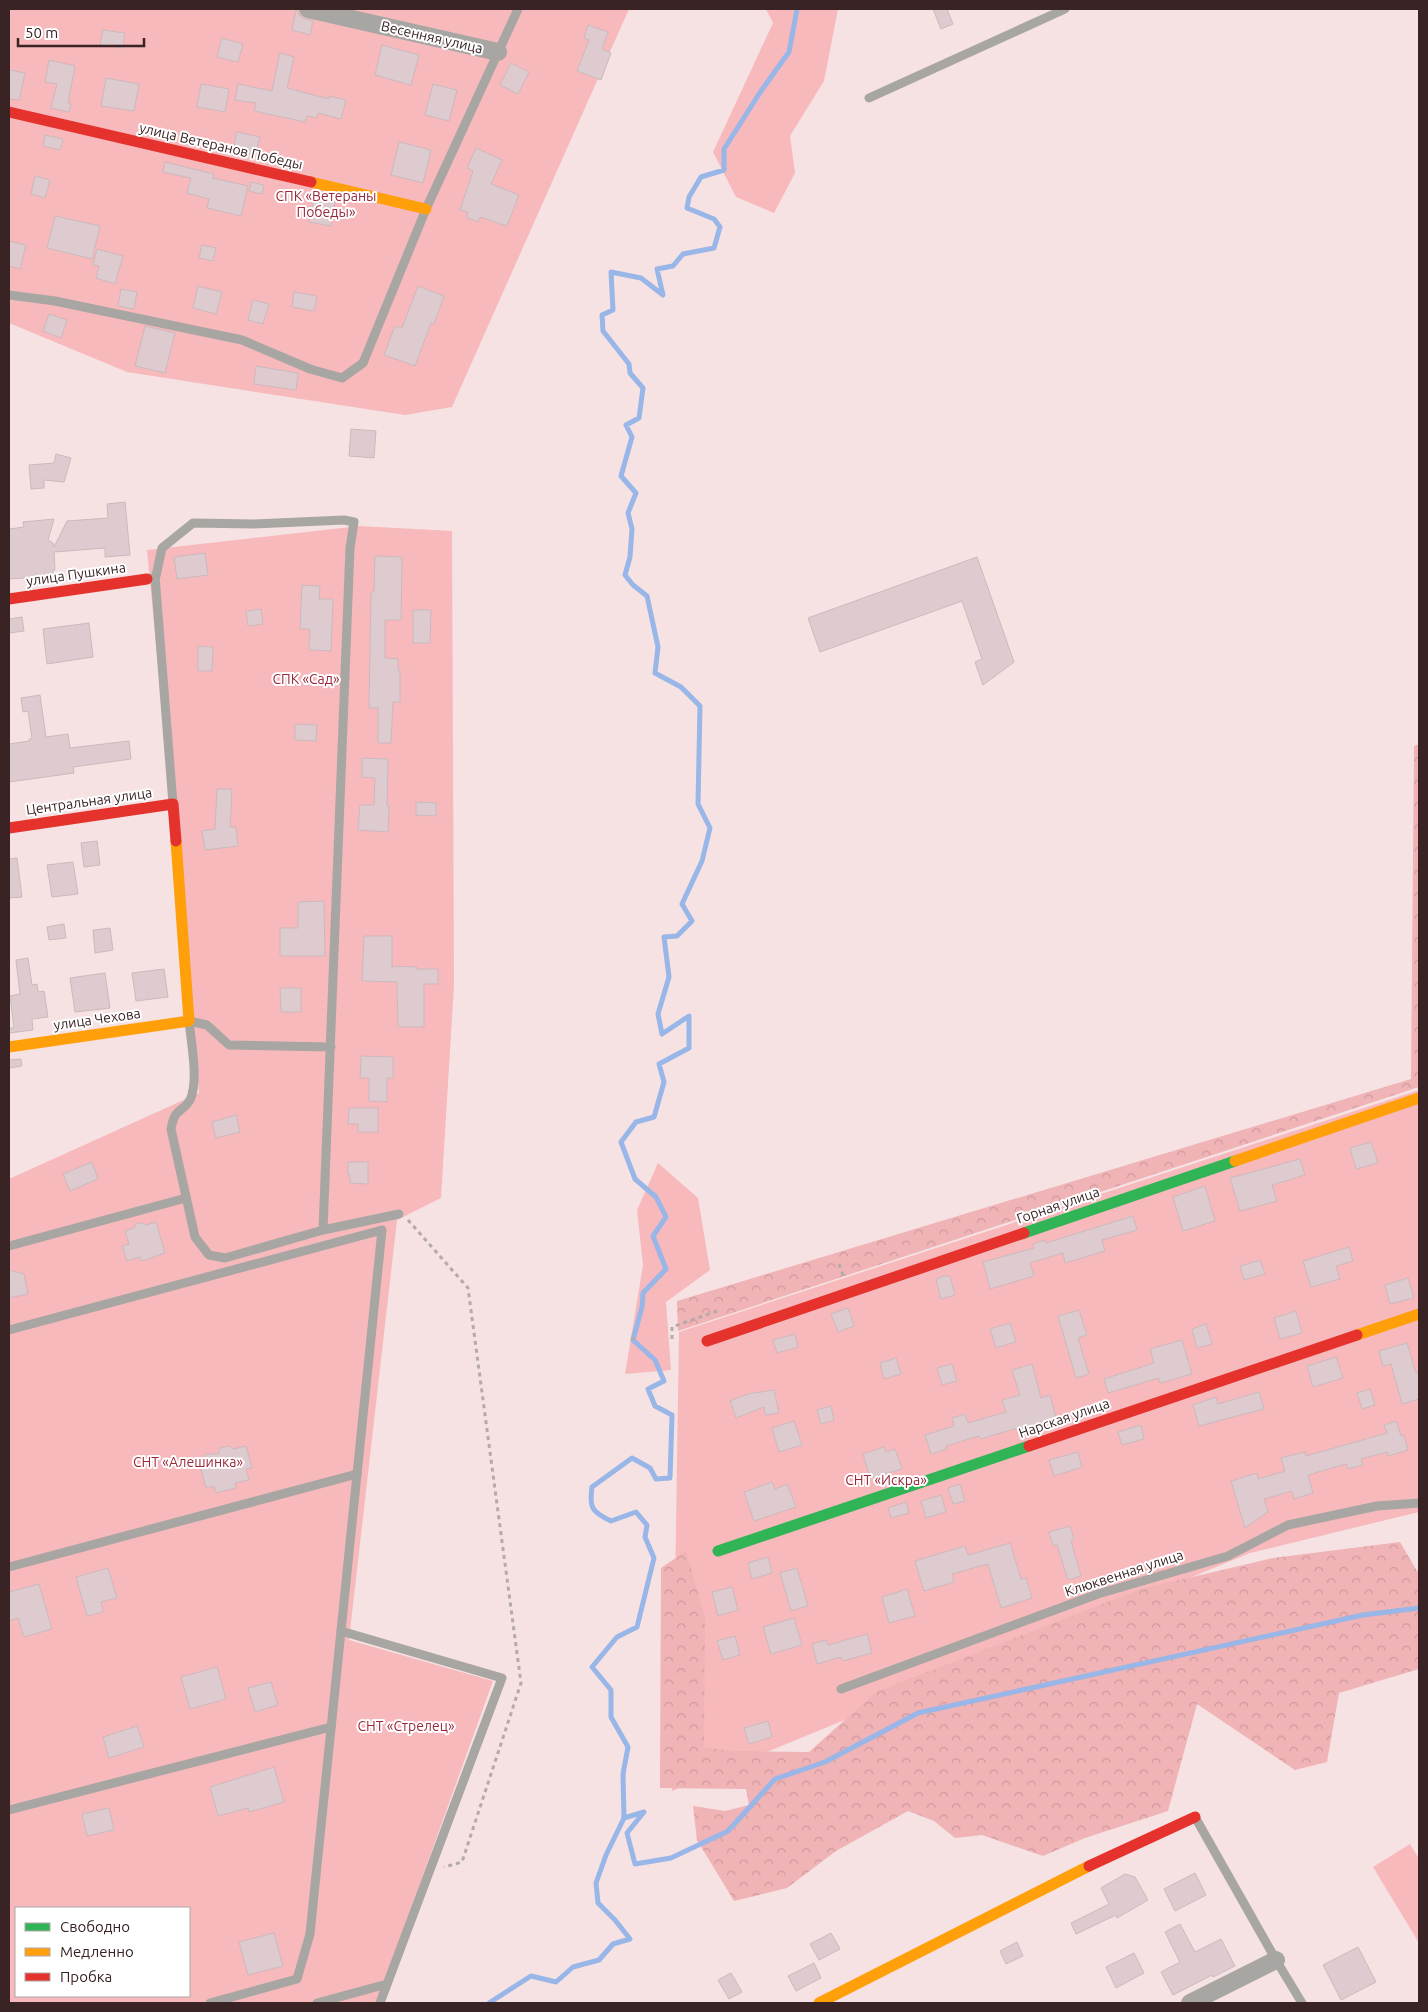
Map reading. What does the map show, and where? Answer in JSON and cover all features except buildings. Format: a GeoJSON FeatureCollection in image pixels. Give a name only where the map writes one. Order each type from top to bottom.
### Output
{"type":"FeatureCollection","features":[{"type":"Feature","properties":{"kind":"street","name":"Весенняя улица"},"geometry":{"type":"LineString","coordinates":[[308,9],[498,52]]}},
{"type":"Feature","properties":{"kind":"street","name":"улица Ветеранов Победы"},"geometry":{"type":"LineString","coordinates":[[9,112],[426,209]]}},
{"type":"Feature","properties":{"kind":"street","name":"улица Пушкина"},"geometry":{"type":"LineString","coordinates":[[9,599],[151,578]]}},
{"type":"Feature","properties":{"kind":"street","name":"Центральная улица"},"geometry":{"type":"LineString","coordinates":[[9,828],[173,804]]}},
{"type":"Feature","properties":{"kind":"street"},"geometry":{"type":"LineString","coordinates":[[173,804],[189,1021]]}},
{"type":"Feature","properties":{"kind":"street","name":"улица Чехова"},"geometry":{"type":"LineString","coordinates":[[9,1048],[189,1021]]}},
{"type":"Feature","properties":{"kind":"street","name":"Горная улица"},"geometry":{"type":"LineString","coordinates":[[707,1341],[1419,1098]]}},
{"type":"Feature","properties":{"kind":"street","name":"Нарская улица"},"geometry":{"type":"LineString","coordinates":[[718,1551],[1419,1314]]}},
{"type":"Feature","properties":{"kind":"street"},"geometry":{"type":"LineString","coordinates":[[819,2003],[1052,1883],[1195,1817]]}},
{"type":"Feature","properties":{"kind":"street"},"geometry":{"type":"LineString","coordinates":[[1190,2003],[1276,1960]]}},
{"type":"Feature","properties":{"kind":"lane"},"geometry":{"type":"LineString","coordinates":[[9,295],[55,301],[242,340],[310,369],[342,378],[363,363],[426,209],[518,9]]}},
{"type":"Feature","properties":{"kind":"lane"},"geometry":{"type":"LineString","coordinates":[[869,98],[1065,9]]}},
{"type":"Feature","properties":{"kind":"lane"},"geometry":{"type":"LineString","coordinates":[[173,804],[151,578],[162,548],[193,523],[253,524],[344,520],[354,522],[350,558],[323,1230]]}},
{"type":"Feature","properties":{"kind":"lane"},"geometry":{"type":"LineString","coordinates":[[330,1047],[229,1045],[207,1025],[189,1021],[194,1082],[189,1101],[173,1115],[171,1129],[195,1238],[209,1255],[225,1258],[323,1230],[399,1214]]}},
{"type":"Feature","properties":{"kind":"lane"},"geometry":{"type":"LineString","coordinates":[[9,1246],[186,1198]]}},
{"type":"Feature","properties":{"kind":"lane"},"geometry":{"type":"LineString","coordinates":[[9,1330],[382,1230],[310,1934],[297,1979],[210,2003]]}},
{"type":"Feature","properties":{"kind":"lane"},"geometry":{"type":"LineString","coordinates":[[9,1567],[357,1474]]}},
{"type":"Feature","properties":{"kind":"lane","name":"Клюквенная улица"},"geometry":{"type":"LineString","coordinates":[[841,1689],[1098,1594],[1228,1556],[1288,1525],[1377,1506],[1419,1503]]}},
{"type":"Feature","properties":{"kind":"lane"},"geometry":{"type":"LineString","coordinates":[[341,1631],[502,1678],[380,2003]]}},
{"type":"Feature","properties":{"kind":"lane"},"geometry":{"type":"LineString","coordinates":[[9,1810],[331,1727]]}},
{"type":"Feature","properties":{"kind":"lane"},"geometry":{"type":"LineString","coordinates":[[1195,1817],[1302,2003]]}},
{"type":"Feature","properties":{"kind":"lane"},"geometry":{"type":"LineString","coordinates":[[317,2003],[387,1984]]}},
{"type":"Feature","properties":{"kind":"path"},"geometry":{"type":"LineString","coordinates":[[399,1214],[412,1223],[468,1288],[521,1683],[462,1862],[429,1871]]}},
{"type":"Feature","properties":{"kind":"path"},"geometry":{"type":"LineString","coordinates":[[672,1339],[672,1328],[717,1311]]}},
{"type":"Feature","properties":{"kind":"path"},"geometry":{"type":"LineString","coordinates":[[631,1339],[637,1338]]}},
{"type":"Feature","properties":{"kind":"green space","name":"СПК «Ветераны Победы»"},"geometry":{"type":"Polygon","coordinates":[[[9,9],[629,9],[452,407],[405,415],[127,372],[9,323],[9,9]]]}},
{"type":"Feature","properties":{"kind":"green space"},"geometry":{"type":"Polygon","coordinates":[[[766,9],[838,9],[824,81],[790,136],[795,173],[774,213],[736,197],[713,152],[773,23],[766,9]]]}},
{"type":"Feature","properties":{"kind":"green space"},"geometry":{"type":"Polygon","coordinates":[[[359,526],[452,531],[454,985],[441,1198],[397,1220],[349,1640],[493,1681],[377,2003],[9,2003],[9,1179],[199,1093],[147,550],[359,526]]]}},
{"type":"Feature","properties":{"kind":"green space"},"geometry":{"type":"Polygon","coordinates":[[[1419,744],[1419,1087],[678,1331],[677,1301],[1411,1079],[1414,746],[1419,744]]]}},
{"type":"Feature","properties":{"kind":"green space","name":"СНТ «Искра»"},"geometry":{"type":"Polygon","coordinates":[[[1419,1090],[1419,1512],[1250,1553],[672,1791],[679,1332],[1419,1090]]]}},
{"type":"Feature","properties":{"kind":"green space"},"geometry":{"type":"Polygon","coordinates":[[[658,1163],[698,1198],[710,1270],[666,1302],[671,1370],[625,1374],[643,1265],[637,1210],[658,1163]]]}},
{"type":"Feature","properties":{"kind":"green space"},"geometry":{"type":"Polygon","coordinates":[[[1400,1542],[1417,1571],[1419,1570],[1419,1669],[1339,1693],[1327,1762],[1295,1770],[1197,1704],[1168,1811],[1085,1838],[1043,1856],[982,1835],[955,1838],[934,1821],[908,1811],[836,1851],[787,1888],[734,1901],[697,1840],[693,1806],[725,1811],[749,1805],[746,1789],[660,1788],[661,1568],[686,1551],[705,1617],[704,1747],[731,1751],[809,1752],[876,1692],[1141,1589],[1273,1558],[1400,1542]]]}},
{"type":"Feature","properties":{"kind":"green space"},"geometry":{"type":"Polygon","coordinates":[[[1410,1844],[1419,1859],[1419,1943],[1373,1867],[1410,1844]]]}},
{"type":"Feature","properties":{"kind":"waterway"},"geometry":{"type":"LineString","coordinates":[[489,2003],[531,1976],[556,1982],[573,1967],[599,1960],[613,1944],[630,1939],[598,1903],[596,1883],[606,1855],[624,1818],[623,1774],[628,1747],[611,1717],[611,1690],[592,1667],[617,1637],[637,1627],[654,1558],[645,1537],[647,1525],[636,1512],[611,1521],[600,1515],[593,1508],[591,1494],[592,1487],[632,1458],[650,1468],[656,1479],[670,1478],[672,1415],[655,1406],[648,1389],[664,1381],[655,1360],[633,1340],[642,1307],[643,1293],[666,1269],[653,1236],[666,1217],[656,1197],[635,1179],[621,1142],[636,1122],[654,1117],[664,1082],[659,1064],[689,1048],[689,1016],[662,1034],[658,1014],[669,977],[664,937],[677,936],[692,921],[682,904],[702,861],[710,828],[698,804],[700,706],[681,687],[655,673],[658,647],[647,596],[633,585],[625,575],[630,557],[632,529],[628,513],[636,493],[621,476],[632,437],[626,425],[639,418],[643,388],[630,373],[629,364],[603,331],[602,315],[613,310],[611,272],[641,278],[663,295],[657,269],[673,266],[683,254],[714,248],[720,227],[714,219],[687,208],[689,197],[701,177],[724,170],[724,149],[761,91],[789,52],[797,9]]}},
{"type":"Feature","properties":{"kind":"waterway"},"geometry":{"type":"LineString","coordinates":[[624,1818],[644,1812],[627,1833],[635,1864],[671,1858],[728,1831],[775,1779],[825,1762],[918,1713],[1363,1615],[1419,1608]]}},
{"type":"Feature","properties":{"kind":"traffic: fast"},"geometry":{"type":"LineString","coordinates":[[1024,1233],[1235,1161]]}},
{"type":"Feature","properties":{"kind":"traffic: fast"},"geometry":{"type":"LineString","coordinates":[[718,1551],[1029,1446]]}},
{"type":"Feature","properties":{"kind":"traffic: slow"},"geometry":{"type":"LineString","coordinates":[[311,182],[426,209]]}},
{"type":"Feature","properties":{"kind":"traffic: slow"},"geometry":{"type":"LineString","coordinates":[[9,1047],[189,1021],[176,841]]}},
{"type":"Feature","properties":{"kind":"traffic: slow"},"geometry":{"type":"LineString","coordinates":[[1235,1161],[1419,1098]]}},
{"type":"Feature","properties":{"kind":"traffic: slow"},"geometry":{"type":"LineString","coordinates":[[1357,1335],[1419,1314]]}},
{"type":"Feature","properties":{"kind":"traffic: slow"},"geometry":{"type":"LineString","coordinates":[[819,2003],[1089,1866]]}},
{"type":"Feature","properties":{"kind":"traffic: jam"},"geometry":{"type":"LineString","coordinates":[[9,112],[311,182]]}},
{"type":"Feature","properties":{"kind":"traffic: jam"},"geometry":{"type":"LineString","coordinates":[[9,599],[147,579]]}},
{"type":"Feature","properties":{"kind":"traffic: jam"},"geometry":{"type":"LineString","coordinates":[[9,828],[173,804],[176,841]]}},
{"type":"Feature","properties":{"kind":"traffic: jam"},"geometry":{"type":"LineString","coordinates":[[707,1341],[1024,1233]]}},
{"type":"Feature","properties":{"kind":"traffic: jam"},"geometry":{"type":"LineString","coordinates":[[1029,1446],[1357,1335]]}},
{"type":"Feature","properties":{"kind":"traffic: jam"},"geometry":{"type":"LineString","coordinates":[[1089,1866],[1195,1817]]}},
{"type":"Feature","properties":{"kind":"park label","name":"СПК «Сад»"},"geometry":{"type":"Point","coordinates":[306,679]}},
{"type":"Feature","properties":{"kind":"park label","name":"СНТ «Алешинка»"},"geometry":{"type":"Point","coordinates":[188,1462]}},
{"type":"Feature","properties":{"kind":"park label","name":"СНТ «Стрелец»"},"geometry":{"type":"Point","coordinates":[406,1726]}}]}
